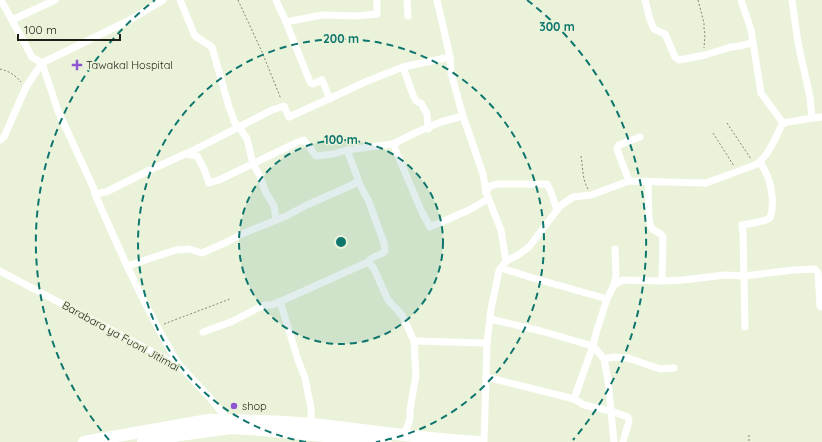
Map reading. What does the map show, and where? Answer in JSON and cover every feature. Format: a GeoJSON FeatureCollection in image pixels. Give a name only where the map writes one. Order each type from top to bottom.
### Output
{"type":"FeatureCollection","features":[{"type":"Feature","properties":{"kind":"main road"},"geometry":{"type":"LineString","coordinates":[[84,442],[208,420],[229,424]]}},
{"type":"Feature","properties":{"kind":"main road"},"geometry":{"type":"LineString","coordinates":[[143,442],[229,424],[264,421],[313,434],[384,442]]}},
{"type":"Feature","properties":{"kind":"main road"},"geometry":{"type":"LineString","coordinates":[[313,434],[404,435],[479,442]]}},
{"type":"Feature","properties":{"kind":"street"},"geometry":{"type":"LineString","coordinates":[[1,0],[32,57],[42,63],[58,111],[127,266],[156,327],[181,367]]}},
{"type":"Feature","properties":{"kind":"street"},"geometry":{"type":"LineString","coordinates":[[12,20],[55,0]]}},
{"type":"Feature","properties":{"kind":"street"},"geometry":{"type":"LineString","coordinates":[[0,140],[4,137],[26,87],[42,63],[130,20],[163,0]]}},
{"type":"Feature","properties":{"kind":"street"},"geometry":{"type":"LineString","coordinates":[[180,0],[195,36],[212,47],[233,118],[247,139],[253,164],[260,174],[266,193],[274,206],[276,220]]}},
{"type":"Feature","properties":{"kind":"street"},"geometry":{"type":"LineString","coordinates":[[276,0],[310,82],[313,84],[322,80],[330,99]]}},
{"type":"Feature","properties":{"kind":"street"},"geometry":{"type":"LineString","coordinates":[[286,22],[322,15],[356,16],[377,14],[377,0]]}},
{"type":"Feature","properties":{"kind":"street"},"geometry":{"type":"LineString","coordinates":[[407,0],[408,16]]}},
{"type":"Feature","properties":{"kind":"street"},"geometry":{"type":"LineString","coordinates":[[437,0],[450,57],[451,73],[462,116],[483,174],[488,199],[501,230],[506,261]]}},
{"type":"Feature","properties":{"kind":"street"},"geometry":{"type":"LineString","coordinates":[[645,0],[654,29],[665,34],[675,58],[679,60],[752,43]]}},
{"type":"Feature","properties":{"kind":"street"},"geometry":{"type":"LineString","coordinates":[[741,0],[751,30],[761,93],[783,124]]}},
{"type":"Feature","properties":{"kind":"street"},"geometry":{"type":"LineString","coordinates":[[792,0],[798,43],[810,97],[812,118]]}},
{"type":"Feature","properties":{"kind":"street"},"geometry":{"type":"LineString","coordinates":[[95,194],[106,192],[186,154],[272,110],[284,106],[289,117],[365,82],[403,67],[450,57]]}},
{"type":"Feature","properties":{"kind":"street"},"geometry":{"type":"LineString","coordinates":[[403,67],[416,101],[421,103],[427,114],[428,128]]}},
{"type":"Feature","properties":{"kind":"street"},"geometry":{"type":"LineString","coordinates":[[186,154],[197,156],[210,183],[304,140],[316,156],[333,154],[347,150],[393,144],[441,122],[462,116]]}},
{"type":"Feature","properties":{"kind":"street"},"geometry":{"type":"LineString","coordinates":[[484,442],[487,343],[491,309],[499,271],[506,261],[529,247],[560,206],[573,197],[591,195],[629,181],[706,183],[758,163],[767,153],[783,124],[822,117]]}},
{"type":"Feature","properties":{"kind":"street"},"geometry":{"type":"LineString","coordinates":[[629,181],[617,149],[619,146],[640,137]]}},
{"type":"Feature","properties":{"kind":"street"},"geometry":{"type":"LineString","coordinates":[[393,144],[420,210],[430,228],[469,210],[488,199]]}},
{"type":"Feature","properties":{"kind":"street"},"geometry":{"type":"LineString","coordinates":[[203,332],[231,322],[264,305],[272,305],[295,295],[368,262],[371,258],[384,253],[384,244],[369,202],[358,181],[347,150]]}},
{"type":"Feature","properties":{"kind":"street"},"geometry":{"type":"LineString","coordinates":[[745,327],[742,225],[763,222],[770,218],[772,213],[772,200],[768,178],[758,163]]}},
{"type":"Feature","properties":{"kind":"street"},"geometry":{"type":"LineString","coordinates":[[127,266],[176,250],[189,249],[202,252],[276,220],[313,202],[344,190],[358,181]]}},
{"type":"Feature","properties":{"kind":"street"},"geometry":{"type":"LineString","coordinates":[[648,181],[651,226],[654,230],[662,234],[663,237],[662,281]]}},
{"type":"Feature","properties":{"kind":"street"},"geometry":{"type":"LineString","coordinates":[[486,192],[490,186],[498,184],[547,184],[557,210]]}},
{"type":"Feature","properties":{"kind":"street"},"geometry":{"type":"LineString","coordinates":[[574,399],[593,346],[607,299],[614,285],[616,276],[615,249]]}},
{"type":"Feature","properties":{"kind":"street"},"geometry":{"type":"LineString","coordinates":[[368,262],[376,273],[388,300],[402,315],[416,349],[416,376],[410,410],[410,419],[404,435]]}},
{"type":"Feature","properties":{"kind":"street"},"geometry":{"type":"LineString","coordinates":[[501,268],[607,299]]}},
{"type":"Feature","properties":{"kind":"street"},"geometry":{"type":"LineString","coordinates":[[614,285],[623,280],[662,281],[725,275],[744,276],[815,269],[818,273],[820,306],[822,307]]}},
{"type":"Feature","properties":{"kind":"street","name":"Barabara ya Fuoni Jitimai"},"geometry":{"type":"LineString","coordinates":[[0,271],[181,367],[210,398],[229,424]]}},
{"type":"Feature","properties":{"kind":"street"},"geometry":{"type":"LineString","coordinates":[[278,302],[281,304],[305,378],[311,408],[313,434]]}},
{"type":"Feature","properties":{"kind":"street"},"geometry":{"type":"LineString","coordinates":[[490,319],[593,346],[604,359],[608,380],[614,442]]}},
{"type":"Feature","properties":{"kind":"street"},"geometry":{"type":"LineString","coordinates":[[414,341],[487,343]]}},
{"type":"Feature","properties":{"kind":"street"},"geometry":{"type":"LineString","coordinates":[[604,359],[613,357],[628,358],[660,369],[674,368]]}},
{"type":"Feature","properties":{"kind":"street"},"geometry":{"type":"LineString","coordinates":[[486,377],[574,399],[584,405],[611,411],[628,417],[629,421],[623,442]]}},
{"type":"Feature","properties":{"kind":"path"},"geometry":{"type":"LineString","coordinates":[[238,0],[262,52],[284,106]]}},
{"type":"Feature","properties":{"kind":"path"},"geometry":{"type":"LineString","coordinates":[[698,0],[704,23],[705,55]]}},
{"type":"Feature","properties":{"kind":"path"},"geometry":{"type":"LineString","coordinates":[[0,69],[7,70],[17,77],[26,87]]}},
{"type":"Feature","properties":{"kind":"path"},"geometry":{"type":"LineString","coordinates":[[727,124],[758,163]]}},
{"type":"Feature","properties":{"kind":"path"},"geometry":{"type":"LineString","coordinates":[[713,133],[737,171]]}},
{"type":"Feature","properties":{"kind":"path"},"geometry":{"type":"LineString","coordinates":[[581,156],[583,177],[591,195]]}},
{"type":"Feature","properties":{"kind":"path"},"geometry":{"type":"LineString","coordinates":[[156,327],[230,299]]}},
{"type":"Feature","properties":{"kind":"path"},"geometry":{"type":"LineString","coordinates":[[749,435],[749,442]]}},
{"type":"Feature","properties":{"kind":"place","name":"Tawakal Hospital"},"geometry":{"type":"Point","coordinates":[77,65]}},
{"type":"Feature","properties":{"kind":"place","name":"shop"},"geometry":{"type":"Point","coordinates":[234,406]}}]}
